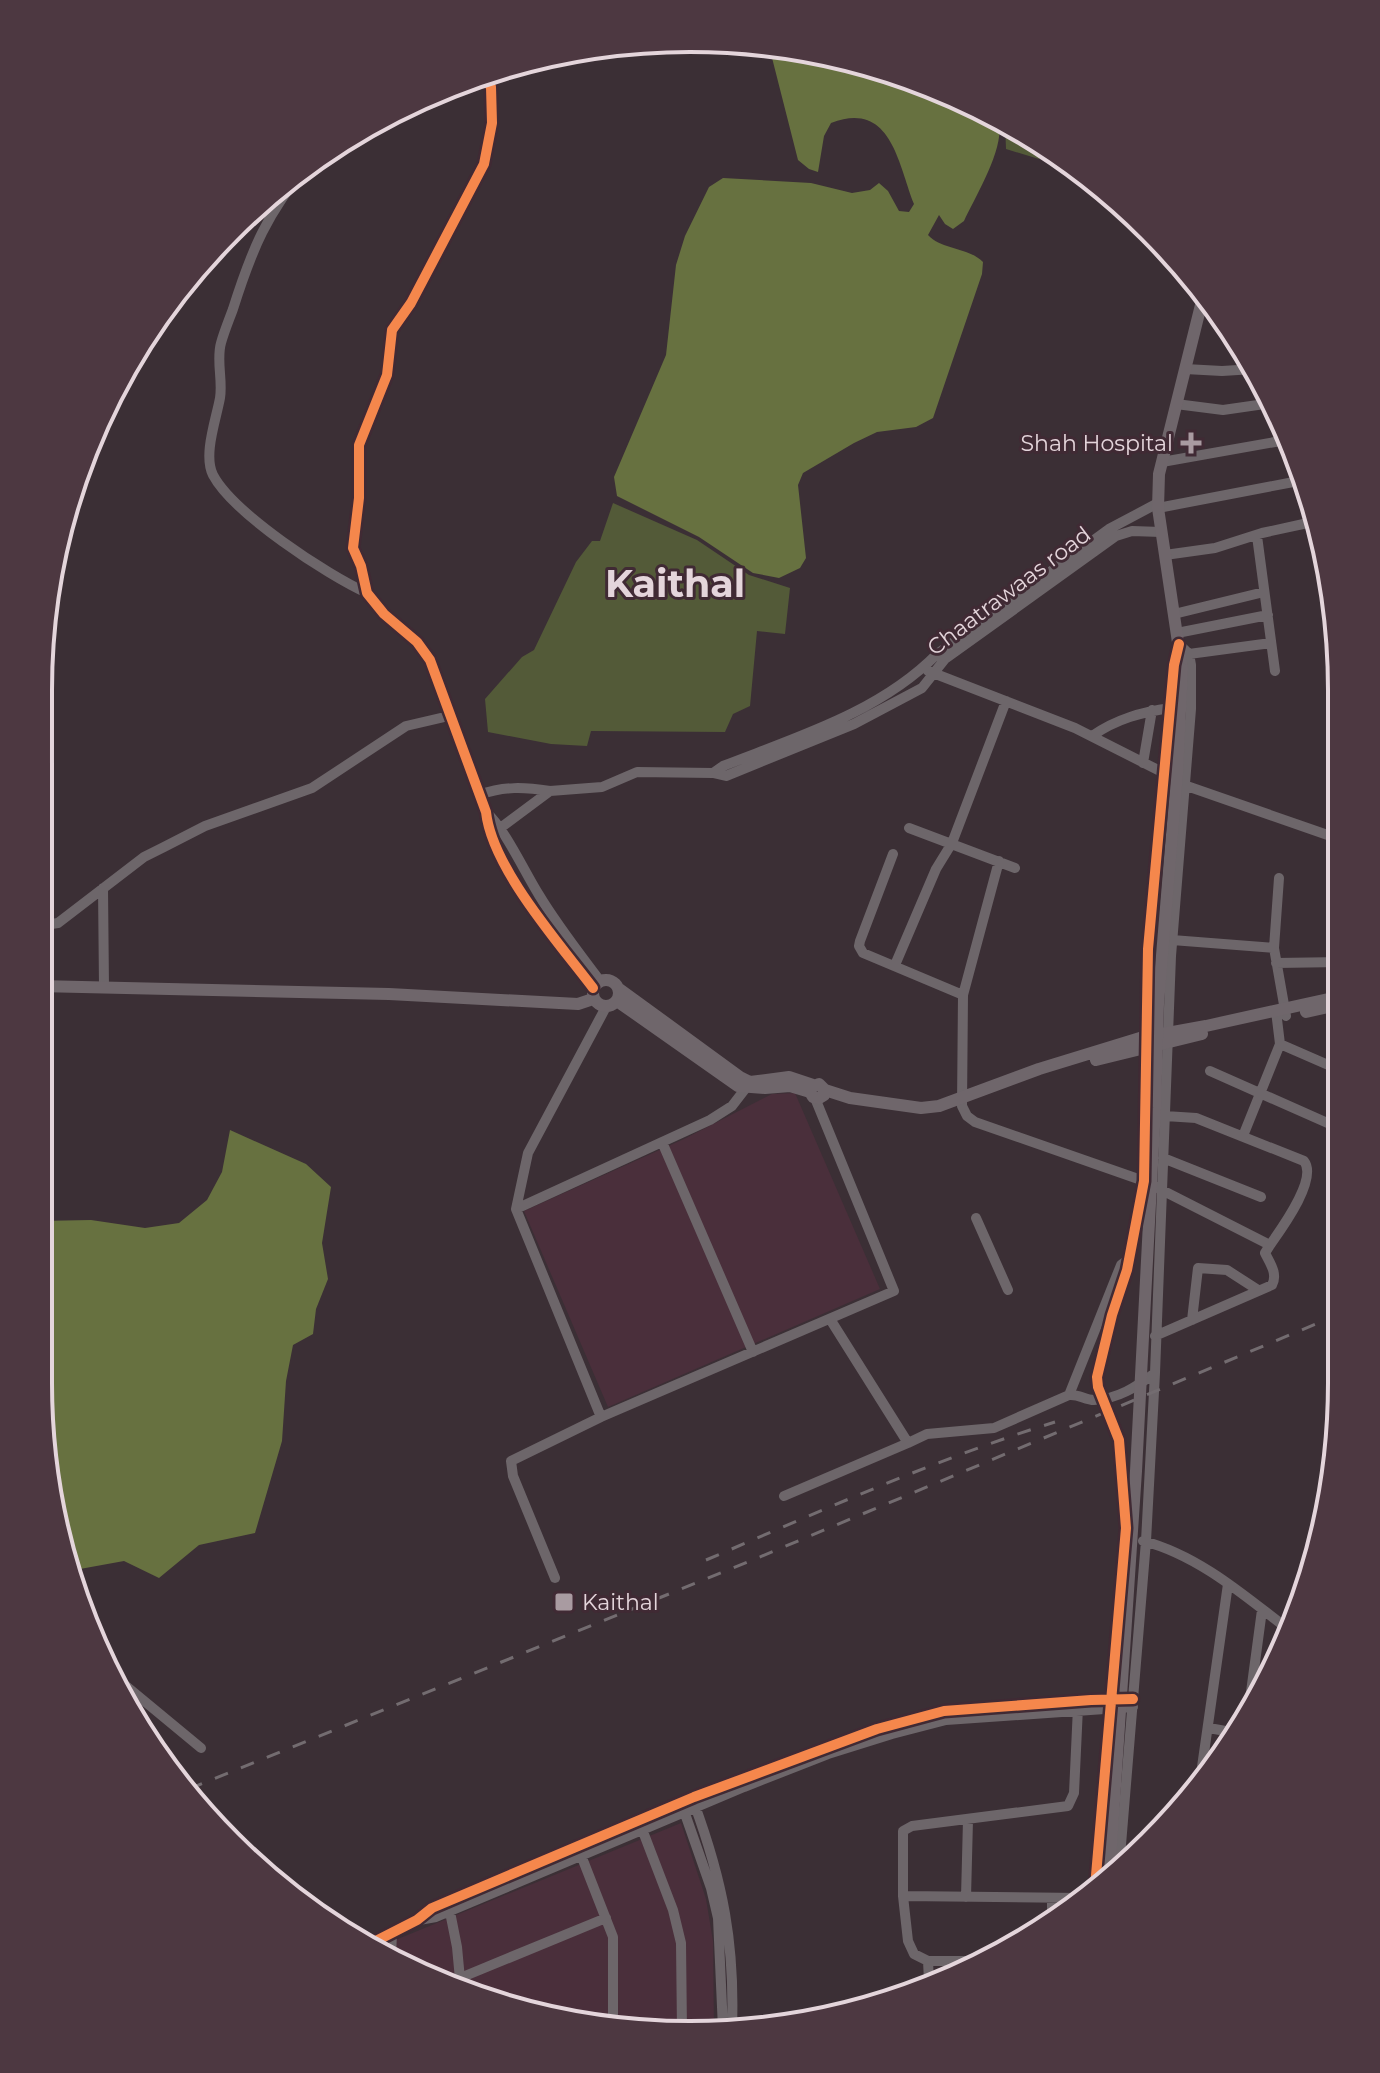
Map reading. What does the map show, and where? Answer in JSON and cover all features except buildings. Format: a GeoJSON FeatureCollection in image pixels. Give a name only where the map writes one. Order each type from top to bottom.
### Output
{"type":"FeatureCollection","features":[{"type":"Feature","properties":{"kind":"main road"},"geometry":{"type":"LineString","coordinates":[[1110,1864],[1136,1471],[1158,1004],[1177,774],[1182,669],[1158,506],[1162,462],[1200,308]]}},
{"type":"Feature","properties":{"kind":"main road"},"geometry":{"type":"LineString","coordinates":[[52,986],[389,994],[578,1004],[610,981],[614,998],[748,1085],[789,1077],[817,1092],[921,1108],[962,1102],[1147,1042],[1328,1006]]}},
{"type":"Feature","properties":{"kind":"main road"},"geometry":{"type":"LineString","coordinates":[[595,989],[601,1006],[614,998]]}},
{"type":"Feature","properties":{"kind":"main road"},"geometry":{"type":"LineString","coordinates":[[1281,1013],[1328,1000]]}},
{"type":"Feature","properties":{"kind":"street"},"geometry":{"type":"LineString","coordinates":[[489,85],[492,123],[484,164],[411,303],[392,330],[387,375],[359,445],[359,498],[353,548],[367,593],[384,614],[417,642],[430,660],[513,878],[595,989]]}},
{"type":"Feature","properties":{"kind":"street"},"geometry":{"type":"LineString","coordinates":[[277,204],[249,260],[221,343],[222,387],[208,455],[213,474],[231,500],[272,534],[347,584],[367,593]]}},
{"type":"Feature","properties":{"kind":"street"},"geometry":{"type":"LineString","coordinates":[[1185,369],[1242,370]]}},
{"type":"Feature","properties":{"kind":"street"},"geometry":{"type":"LineString","coordinates":[[1176,404],[1223,410],[1260,405]]}},
{"type":"Feature","properties":{"kind":"street"},"geometry":{"type":"LineString","coordinates":[[1162,462],[1277,442]]}},
{"type":"Feature","properties":{"kind":"street"},"geometry":{"type":"LineString","coordinates":[[713,773],[723,766],[838,720],[916,676],[937,654],[985,618],[1128,517],[1158,506],[1293,482]]}},
{"type":"Feature","properties":{"kind":"street"},"geometry":{"type":"LineString","coordinates":[[1165,555],[1215,548],[1306,524]]}},
{"type":"Feature","properties":{"kind":"street","name":"Chaatrawaas road"},"geometry":{"type":"LineString","coordinates":[[479,795],[498,788],[517,786],[550,791],[602,787],[637,772],[713,773],[726,776],[854,724],[922,688],[945,659],[1116,536],[1132,531],[1161,532]]}},
{"type":"Feature","properties":{"kind":"street"},"geometry":{"type":"LineString","coordinates":[[1257,536],[1275,671]]}},
{"type":"Feature","properties":{"kind":"street"},"geometry":{"type":"LineString","coordinates":[[1174,614],[1264,592]]}},
{"type":"Feature","properties":{"kind":"street"},"geometry":{"type":"LineString","coordinates":[[1178,638],[1268,615]]}},
{"type":"Feature","properties":{"kind":"street"},"geometry":{"type":"LineString","coordinates":[[1120,1854],[1146,1541],[1172,940],[1191,709],[1189,654],[1178,638]]}},
{"type":"Feature","properties":{"kind":"street"},"geometry":{"type":"LineString","coordinates":[[1127,1270],[1144,1181],[1148,949],[1178,638]]}},
{"type":"Feature","properties":{"kind":"street"},"geometry":{"type":"LineString","coordinates":[[1189,654],[1271,643]]}},
{"type":"Feature","properties":{"kind":"street"},"geometry":{"type":"LineString","coordinates":[[922,669],[1092,736],[1164,773]]}},
{"type":"Feature","properties":{"kind":"street"},"geometry":{"type":"LineString","coordinates":[[895,965],[936,869],[952,843],[1006,701]]}},
{"type":"Feature","properties":{"kind":"street"},"geometry":{"type":"LineString","coordinates":[[1092,736],[1107,726],[1152,710],[1171,708]]}},
{"type":"Feature","properties":{"kind":"street"},"geometry":{"type":"LineString","coordinates":[[1143,763],[1152,710]]}},
{"type":"Feature","properties":{"kind":"street"},"geometry":{"type":"LineString","coordinates":[[52,924],[58,923],[144,857],[205,826],[312,788],[406,726],[449,716]]}},
{"type":"Feature","properties":{"kind":"street"},"geometry":{"type":"LineString","coordinates":[[1184,785],[1328,835]]}},
{"type":"Feature","properties":{"kind":"street"},"geometry":{"type":"LineString","coordinates":[[496,832],[550,791]]}},
{"type":"Feature","properties":{"kind":"street"},"geometry":{"type":"LineString","coordinates":[[909,828],[1015,868]]}},
{"type":"Feature","properties":{"kind":"street"},"geometry":{"type":"LineString","coordinates":[[893,854],[859,946],[863,953],[963,995]]}},
{"type":"Feature","properties":{"kind":"street"},"geometry":{"type":"LineString","coordinates":[[999,861],[963,995],[962,1102],[967,1116],[975,1122],[1144,1181],[1270,1245]]}},
{"type":"Feature","properties":{"kind":"street"},"geometry":{"type":"LineString","coordinates":[[1243,1136],[1280,1044],[1281,1013],[1274,948],[1279,878]]}},
{"type":"Feature","properties":{"kind":"street"},"geometry":{"type":"LineString","coordinates":[[103,888],[104,987]]}},
{"type":"Feature","properties":{"kind":"street"},"geometry":{"type":"LineString","coordinates":[[1172,940],[1274,948]]}},
{"type":"Feature","properties":{"kind":"street"},"geometry":{"type":"LineString","coordinates":[[1276,963],[1328,962]]}},
{"type":"Feature","properties":{"kind":"street"},"geometry":{"type":"LineString","coordinates":[[601,1417],[516,1209],[528,1153],[614,998]]}},
{"type":"Feature","properties":{"kind":"street"},"geometry":{"type":"LineString","coordinates":[[1280,1044],[1328,1065]]}},
{"type":"Feature","properties":{"kind":"street"},"geometry":{"type":"LineString","coordinates":[[1210,1071],[1328,1123]]}},
{"type":"Feature","properties":{"kind":"street"},"geometry":{"type":"LineString","coordinates":[[516,1209],[721,1113],[732,1106],[748,1085]]}},
{"type":"Feature","properties":{"kind":"street"},"geometry":{"type":"LineString","coordinates":[[555,1578],[513,1476],[511,1461],[601,1417],[894,1291],[817,1092]]}},
{"type":"Feature","properties":{"kind":"street"},"geometry":{"type":"LineString","coordinates":[[1155,1336],[1272,1285],[1273,1270],[1265,1253],[1298,1200],[1309,1168],[1304,1161],[1196,1118],[1165,1116]]}},
{"type":"Feature","properties":{"kind":"street"},"geometry":{"type":"LineString","coordinates":[[662,1142],[753,1352]]}},
{"type":"Feature","properties":{"kind":"street"},"geometry":{"type":"LineString","coordinates":[[1163,1158],[1261,1197]]}},
{"type":"Feature","properties":{"kind":"street"},"geometry":{"type":"LineString","coordinates":[[976,1218],[1008,1290]]}},
{"type":"Feature","properties":{"kind":"street"},"geometry":{"type":"LineString","coordinates":[[1069,1395],[1121,1265],[1130,1258]]}},
{"type":"Feature","properties":{"kind":"street"},"geometry":{"type":"LineString","coordinates":[[1192,1320],[1198,1268],[1227,1270],[1258,1290]]}},
{"type":"Feature","properties":{"kind":"street"},"geometry":{"type":"LineString","coordinates":[[830,1319],[908,1443]]}},
{"type":"Feature","properties":{"kind":"street"},"geometry":{"type":"LineString","coordinates":[[784,1496],[927,1434],[994,1428],[1069,1395],[1077,1394],[1090,1400],[1109,1398],[1132,1390],[1155,1373]]}},
{"type":"Feature","properties":{"kind":"street"},"geometry":{"type":"LineString","coordinates":[[1096,1875],[1126,1533],[1167,1548],[1228,1584],[1280,1624]]}},
{"type":"Feature","properties":{"kind":"street"},"geometry":{"type":"LineString","coordinates":[[1203,1761],[1228,1584]]}},
{"type":"Feature","properties":{"kind":"street"},"geometry":{"type":"LineString","coordinates":[[1252,1684],[1262,1610]]}},
{"type":"Feature","properties":{"kind":"street"},"geometry":{"type":"LineString","coordinates":[[131,1690],[201,1748]]}},
{"type":"Feature","properties":{"kind":"street"},"geometry":{"type":"LineString","coordinates":[[378,1940],[417,1920],[432,1908],[448,1906],[850,1738],[944,1711],[1133,1703]]}},
{"type":"Feature","properties":{"kind":"street"},"geometry":{"type":"LineString","coordinates":[[959,1961],[928,1961],[910,1949],[903,1896],[901,1843],[905,1828],[1068,1806],[1074,1793],[1078,1705]]}},
{"type":"Feature","properties":{"kind":"street"},"geometry":{"type":"LineString","coordinates":[[1209,1728],[1224,1731]]}},
{"type":"Feature","properties":{"kind":"street"},"geometry":{"type":"LineString","coordinates":[[694,1802],[721,1888],[729,1927],[734,1976],[732,2020]]}},
{"type":"Feature","properties":{"kind":"street"},"geometry":{"type":"LineString","coordinates":[[579,1850],[642,1829],[683,1807]]}},
{"type":"Feature","properties":{"kind":"street"},"geometry":{"type":"LineString","coordinates":[[683,1807],[718,1918],[723,2020]]}},
{"type":"Feature","properties":{"kind":"street"},"geometry":{"type":"LineString","coordinates":[[966,1897],[968,1820]]}},
{"type":"Feature","properties":{"kind":"street"},"geometry":{"type":"LineString","coordinates":[[642,1829],[673,1910],[681,1943],[682,2021]]}},
{"type":"Feature","properties":{"kind":"street"},"geometry":{"type":"LineString","coordinates":[[579,1850],[613,1937],[613,2017]]}},
{"type":"Feature","properties":{"kind":"street"},"geometry":{"type":"LineString","coordinates":[[903,1896],[1065,1898]]}},
{"type":"Feature","properties":{"kind":"street"},"geometry":{"type":"LineString","coordinates":[[1052,1898],[1052,1907]]}},
{"type":"Feature","properties":{"kind":"street"},"geometry":{"type":"LineString","coordinates":[[448,1906],[460,1977]]}},
{"type":"Feature","properties":{"kind":"street"},"geometry":{"type":"LineString","coordinates":[[461,1978],[606,1918]]}},
{"type":"Feature","properties":{"kind":"street"},"geometry":{"type":"LineString","coordinates":[[391,1946],[392,1933]]}},
{"type":"Feature","properties":{"kind":"street"},"geometry":{"type":"LineString","coordinates":[[928,1961],[929,1974]]}},
{"type":"Feature","properties":{"kind":"shaded area"},"geometry":{"type":"Polygon","coordinates":[[[772,57],[814,64],[895,86],[999,132],[995,155],[964,221],[953,229],[939,215],[928,235],[983,262],[982,274],[933,418],[916,427],[877,432],[803,473],[798,485],[806,558],[800,568],[779,578],[753,573],[699,537],[617,496],[614,477],[666,355],[676,265],[685,236],[709,187],[723,178],[811,183],[852,193],[870,190],[879,183],[888,191],[899,211],[909,212],[914,204],[897,154],[879,128],[867,120],[851,118],[831,123],[824,136],[818,172],[798,160],[772,57]]]}},
{"type":"Feature","properties":{"kind":"shaded area"},"geometry":{"type":"Polygon","coordinates":[[[1005,135],[1040,157],[1039,159],[1006,149],[1005,135]]]}},
{"type":"Feature","properties":{"kind":"shaded area"},"geometry":{"type":"Polygon","coordinates":[[[613,503],[697,540],[749,575],[790,588],[785,634],[757,631],[750,706],[733,714],[725,732],[591,731],[587,746],[551,744],[488,732],[485,699],[522,657],[534,650],[576,562],[592,541],[600,541],[613,503]]]}},
{"type":"Feature","properties":{"kind":"shaded area"},"geometry":{"type":"Polygon","coordinates":[[[795,1093],[880,1289],[608,1407],[524,1211],[684,1139],[772,1094],[795,1093]]]}},
{"type":"Feature","properties":{"kind":"shaded area"},"geometry":{"type":"Polygon","coordinates":[[[230,1130],[306,1164],[331,1187],[322,1243],[328,1279],[316,1309],[313,1334],[293,1345],[286,1381],[282,1441],[255,1533],[199,1545],[159,1578],[124,1561],[80,1569],[64,1507],[53,1425],[52,1221],[91,1220],[145,1228],[179,1223],[207,1200],[222,1172],[230,1130]]]}},
{"type":"Feature","properties":{"kind":"shaded area"},"geometry":{"type":"Polygon","coordinates":[[[681,1823],[706,1899],[713,1941],[714,2020],[648,2020],[566,2009],[485,1987],[386,1944],[681,1823]]]}},
{"type":"Feature","properties":{"kind":"tunnel"},"geometry":{"type":"LineString","coordinates":[[1126,1528],[1119,1440],[1097,1377],[1127,1270]]}},
{"type":"Feature","properties":{"kind":"railway"},"geometry":{"type":"LineString","coordinates":[[196,1786],[755,1559],[1328,1319]]}},
{"type":"Feature","properties":{"kind":"railway"},"geometry":{"type":"LineString","coordinates":[[706,1560],[923,1469],[1055,1422]]}},
{"type":"Feature","properties":{"kind":"cycle path"},"geometry":{"type":"LineString","coordinates":[[489,85],[492,123],[484,164],[411,303],[392,330],[387,375],[359,445],[359,498],[353,548],[367,593],[384,614],[417,642],[430,660],[500,857],[529,904],[593,988]]}},
{"type":"Feature","properties":{"kind":"cycle path"},"geometry":{"type":"LineString","coordinates":[[1096,1875],[1126,1528],[1119,1440],[1097,1377],[1127,1270],[1144,1181],[1148,949],[1174,665],[1179,644]]}},
{"type":"Feature","properties":{"kind":"cycle path"},"geometry":{"type":"LineString","coordinates":[[378,1940],[417,1920],[432,1908],[694,1797],[877,1729],[944,1711],[1133,1699]]}},
{"type":"Feature","properties":{"kind":"place","name":"Shah Hospital"},"geometry":{"type":"Point","coordinates":[1191,443]}},
{"type":"Feature","properties":{"kind":"place","name":"Kaithal"},"geometry":{"type":"Point","coordinates":[564,1602]}},
{"type":"Feature","properties":{"kind":"district","name":"Kaithal"},"geometry":{"type":"Point","coordinates":[675,583]}}]}
